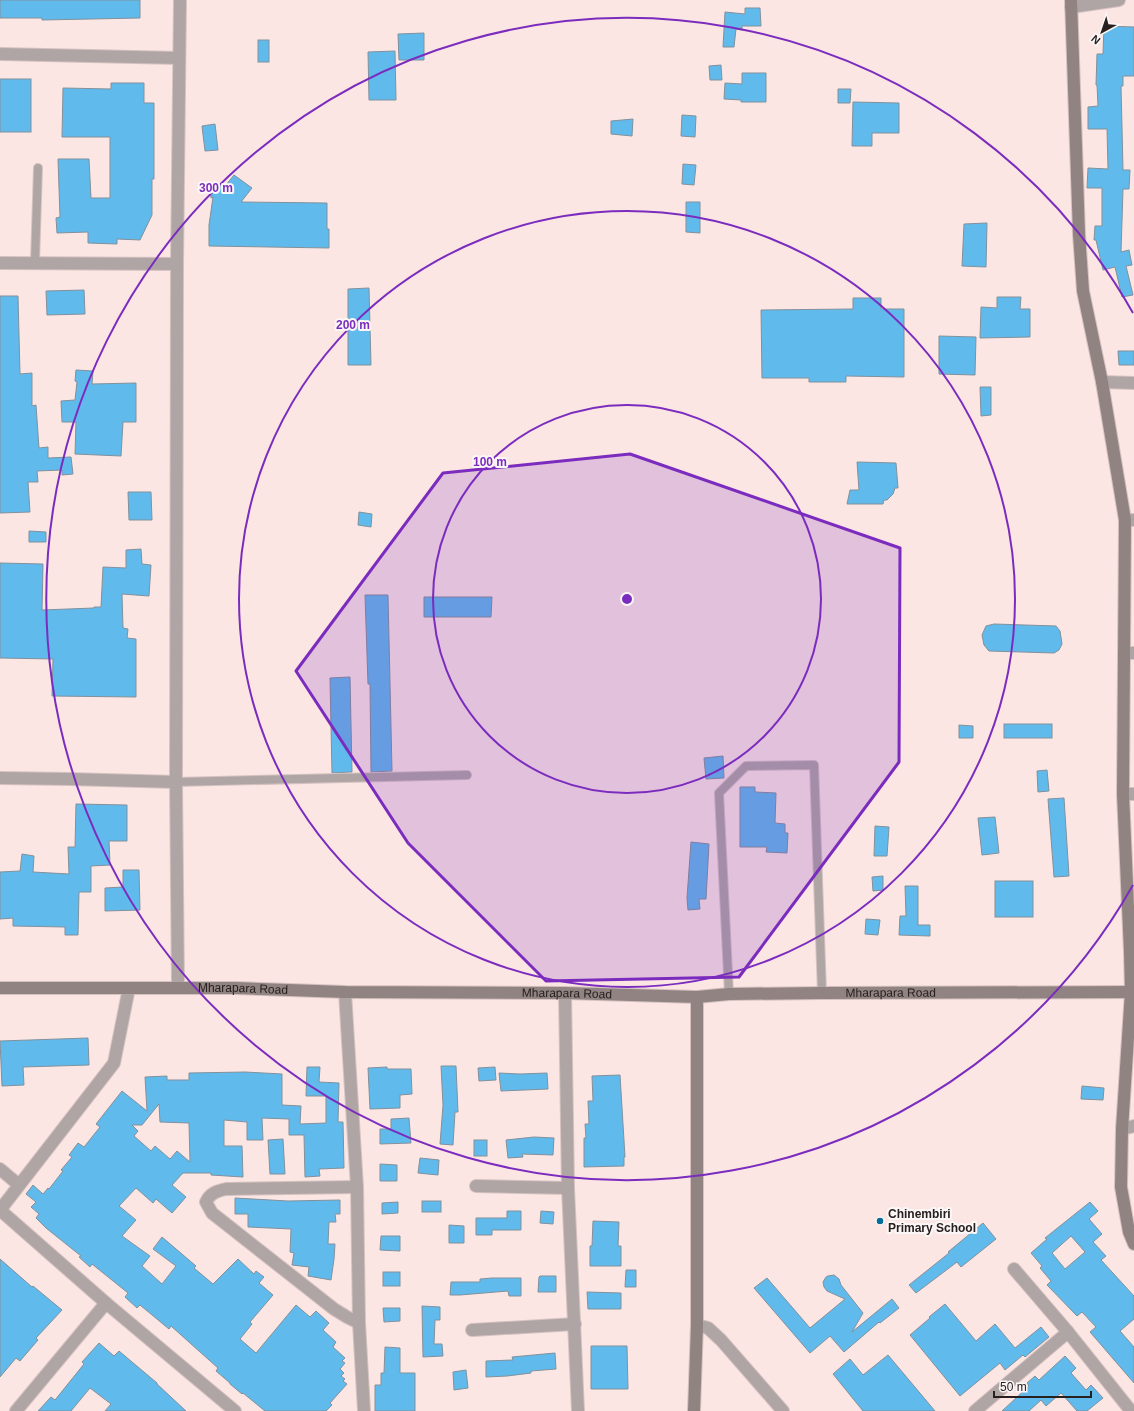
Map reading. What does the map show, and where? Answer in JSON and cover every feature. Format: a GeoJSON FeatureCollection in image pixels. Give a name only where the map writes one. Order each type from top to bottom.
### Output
{"type":"FeatureCollection","features":[{"type":"Feature","properties":{"kind":"street"},"geometry":{"type":"LineString","coordinates":[[178,988],[176,782],[176,264],[180,0]]}},
{"type":"Feature","properties":{"kind":"street"},"geometry":{"type":"LineString","coordinates":[[1119,0],[1071,3],[1079,234],[1083,291],[1130,520],[1128,794],[1132,992],[1128,1127],[1121,1187],[1129,1232],[1134,1244]]}},
{"type":"Feature","properties":{"kind":"street"},"geometry":{"type":"LineString","coordinates":[[0,54],[180,58]]}},
{"type":"Feature","properties":{"kind":"street"},"geometry":{"type":"LineString","coordinates":[[0,263],[176,264]]}},
{"type":"Feature","properties":{"kind":"street"},"geometry":{"type":"LineString","coordinates":[[1102,382],[1134,383]]}},
{"type":"Feature","properties":{"kind":"street"},"geometry":{"type":"LineString","coordinates":[[0,778],[69,778],[176,782]]}},
{"type":"Feature","properties":{"kind":"street","name":"Mharapara Road"},"geometry":{"type":"LineString","coordinates":[[0,988],[236,988],[344,992],[565,993],[697,997],[729,994],[1132,992]]}},
{"type":"Feature","properties":{"kind":"street"},"geometry":{"type":"LineString","coordinates":[[128,988],[114,1063],[0,1210],[106,1303],[235,1411]]}},
{"type":"Feature","properties":{"kind":"street"},"geometry":{"type":"LineString","coordinates":[[344,992],[357,1187],[359,1322],[364,1411]]}},
{"type":"Feature","properties":{"kind":"street"},"geometry":{"type":"LineString","coordinates":[[565,993],[568,1188],[578,1411]]}},
{"type":"Feature","properties":{"kind":"street"},"geometry":{"type":"LineString","coordinates":[[694,1411],[697,1325],[697,997]]}},
{"type":"Feature","properties":{"kind":"street"},"geometry":{"type":"LineString","coordinates":[[0,1169],[19,1185]]}},
{"type":"Feature","properties":{"kind":"street"},"geometry":{"type":"LineString","coordinates":[[476,1186],[568,1188]]}},
{"type":"Feature","properties":{"kind":"street"},"geometry":{"type":"LineString","coordinates":[[357,1187],[226,1189],[214,1192],[208,1196],[206,1202],[212,1213],[334,1309],[359,1322]]}},
{"type":"Feature","properties":{"kind":"street"},"geometry":{"type":"LineString","coordinates":[[1014,1268],[1068,1332],[1127,1410]]}},
{"type":"Feature","properties":{"kind":"street"},"geometry":{"type":"LineString","coordinates":[[16,1411],[106,1303]]}},
{"type":"Feature","properties":{"kind":"street"},"geometry":{"type":"LineString","coordinates":[[472,1330],[575,1324]]}},
{"type":"Feature","properties":{"kind":"street"},"geometry":{"type":"LineString","coordinates":[[697,1325],[708,1328],[721,1340],[783,1411]]}},
{"type":"Feature","properties":{"kind":"street"},"geometry":{"type":"LineString","coordinates":[[975,1411],[1068,1332]]}},
{"type":"Feature","properties":{"kind":"lane"},"geometry":{"type":"LineString","coordinates":[[35,262],[38,168]]}},
{"type":"Feature","properties":{"kind":"lane"},"geometry":{"type":"LineString","coordinates":[[729,994],[719,793],[746,766],[814,765],[822,993]]}},
{"type":"Feature","properties":{"kind":"lane"},"geometry":{"type":"LineString","coordinates":[[176,782],[467,775]]}},
{"type":"Feature","properties":{"kind":"highlighted area"},"geometry":{"type":"Polygon","coordinates":[[[630,454],[900,548],[899,762],[739,977],[546,981],[408,843],[296,671],[443,473],[630,454]]]}},
{"type":"Feature","properties":{"kind":"building"},"geometry":{"type":"Polygon","coordinates":[[[0,0],[140,0],[140,18],[42,20],[42,18],[0,18],[0,0]]]}},
{"type":"Feature","properties":{"kind":"building"},"geometry":{"type":"Polygon","coordinates":[[[745,8],[760,8],[761,26],[742,26],[742,30],[736,29],[734,47],[723,47],[725,12],[745,14],[745,8]]]}},
{"type":"Feature","properties":{"kind":"building"},"geometry":{"type":"Polygon","coordinates":[[[1104,26],[1134,27],[1134,76],[1123,76],[1123,86],[1121,86],[1123,170],[1130,170],[1129,189],[1123,189],[1121,252],[1129,250],[1132,265],[1126,266],[1133,295],[1122,297],[1115,267],[1103,270],[1096,240],[1094,240],[1095,226],[1102,226],[1102,188],[1087,188],[1088,168],[1108,169],[1107,129],[1088,129],[1088,107],[1098,106],[1096,85],[1097,54],[1103,54],[1104,26]]]}},
{"type":"Feature","properties":{"kind":"building"},"geometry":{"type":"Polygon","coordinates":[[[424,33],[424,60],[399,60],[398,34],[424,33]]]}},
{"type":"Feature","properties":{"kind":"building"},"geometry":{"type":"Polygon","coordinates":[[[258,40],[269,40],[269,62],[258,62],[258,40]]]}},
{"type":"Feature","properties":{"kind":"building"},"geometry":{"type":"Polygon","coordinates":[[[395,51],[396,100],[369,100],[368,52],[395,51]]]}},
{"type":"Feature","properties":{"kind":"building"},"geometry":{"type":"Polygon","coordinates":[[[721,65],[722,80],[710,80],[709,66],[721,65]]]}},
{"type":"Feature","properties":{"kind":"building"},"geometry":{"type":"Polygon","coordinates":[[[742,73],[766,73],[766,102],[741,102],[741,100],[724,99],[725,83],[742,84],[742,73]]]}},
{"type":"Feature","properties":{"kind":"building"},"geometry":{"type":"Polygon","coordinates":[[[0,79],[31,79],[31,132],[0,132],[0,79]]]}},
{"type":"Feature","properties":{"kind":"building"},"geometry":{"type":"Polygon","coordinates":[[[111,83],[144,83],[144,103],[154,103],[154,179],[152,179],[152,215],[140,240],[117,239],[117,244],[88,243],[88,232],[57,233],[56,218],[60,217],[58,159],[89,159],[91,198],[110,198],[110,137],[62,137],[63,88],[111,89],[111,83]]]}},
{"type":"Feature","properties":{"kind":"building"},"geometry":{"type":"Polygon","coordinates":[[[838,89],[851,89],[850,103],[838,103],[838,89]]]}},
{"type":"Feature","properties":{"kind":"building"},"geometry":{"type":"Polygon","coordinates":[[[853,102],[899,103],[899,133],[872,133],[872,146],[852,146],[853,102]]]}},
{"type":"Feature","properties":{"kind":"building"},"geometry":{"type":"Polygon","coordinates":[[[682,115],[696,116],[695,137],[681,136],[682,115]]]}},
{"type":"Feature","properties":{"kind":"building"},"geometry":{"type":"Polygon","coordinates":[[[633,119],[632,136],[611,134],[611,121],[633,119]]]}},
{"type":"Feature","properties":{"kind":"building"},"geometry":{"type":"Polygon","coordinates":[[[215,124],[218,150],[205,151],[202,126],[215,124]]]}},
{"type":"Feature","properties":{"kind":"building"},"geometry":{"type":"Polygon","coordinates":[[[683,164],[696,165],[694,185],[682,184],[683,164]]]}},
{"type":"Feature","properties":{"kind":"building"},"geometry":{"type":"Polygon","coordinates":[[[234,175],[252,188],[241,202],[327,203],[329,248],[209,246],[209,225],[213,197],[211,198],[210,186],[226,185],[234,175]]]}},
{"type":"Feature","properties":{"kind":"building"},"geometry":{"type":"Polygon","coordinates":[[[686,202],[700,202],[700,233],[686,232],[686,202]]]}},
{"type":"Feature","properties":{"kind":"building"},"geometry":{"type":"Polygon","coordinates":[[[987,223],[986,267],[962,266],[964,224],[987,223]]]}},
{"type":"Feature","properties":{"kind":"building"},"geometry":{"type":"Polygon","coordinates":[[[369,288],[371,365],[348,365],[348,289],[369,288]]]}},
{"type":"Feature","properties":{"kind":"building"},"geometry":{"type":"Polygon","coordinates":[[[84,290],[85,314],[47,315],[46,291],[84,290]]]}},
{"type":"Feature","properties":{"kind":"building"},"geometry":{"type":"Polygon","coordinates":[[[0,296],[18,296],[20,374],[32,373],[32,406],[36,405],[39,448],[48,447],[48,458],[71,457],[73,474],[62,475],[62,470],[37,471],[38,482],[28,482],[30,512],[0,513],[0,296]]]}},
{"type":"Feature","properties":{"kind":"building"},"geometry":{"type":"Polygon","coordinates":[[[997,297],[1021,297],[1020,309],[1030,309],[1030,337],[980,338],[981,307],[997,308],[997,297]]]}},
{"type":"Feature","properties":{"kind":"building"},"geometry":{"type":"Polygon","coordinates":[[[853,298],[881,298],[881,309],[904,309],[904,377],[846,376],[846,382],[809,382],[809,378],[762,378],[761,310],[853,309],[853,298]]]}},
{"type":"Feature","properties":{"kind":"building"},"geometry":{"type":"Polygon","coordinates":[[[939,336],[976,337],[975,375],[939,374],[939,336]]]}},
{"type":"Feature","properties":{"kind":"building"},"geometry":{"type":"Polygon","coordinates":[[[1118,351],[1134,351],[1134,365],[1119,365],[1118,351]]]}},
{"type":"Feature","properties":{"kind":"building"},"geometry":{"type":"Polygon","coordinates":[[[76,370],[93,371],[92,384],[136,383],[136,422],[123,422],[121,456],[75,454],[76,422],[62,422],[61,401],[75,400],[77,382],[75,381],[76,370]]]}},
{"type":"Feature","properties":{"kind":"building"},"geometry":{"type":"Polygon","coordinates":[[[980,387],[991,387],[991,415],[981,416],[980,387]]]}},
{"type":"Feature","properties":{"kind":"building"},"geometry":{"type":"Polygon","coordinates":[[[857,462],[896,463],[898,488],[895,488],[893,494],[887,500],[884,500],[883,504],[847,504],[850,490],[859,490],[857,462]]]}},
{"type":"Feature","properties":{"kind":"building"},"geometry":{"type":"Polygon","coordinates":[[[128,492],[151,492],[152,520],[129,520],[128,492]]]}},
{"type":"Feature","properties":{"kind":"building"},"geometry":{"type":"Polygon","coordinates":[[[359,512],[372,514],[371,527],[358,525],[359,512]]]}},
{"type":"Feature","properties":{"kind":"building"},"geometry":{"type":"Polygon","coordinates":[[[29,531],[46,532],[46,542],[29,542],[29,531]]]}},
{"type":"Feature","properties":{"kind":"building"},"geometry":{"type":"Polygon","coordinates":[[[141,549],[142,564],[151,565],[149,596],[122,594],[123,628],[128,629],[127,638],[136,639],[136,697],[52,696],[53,659],[0,658],[0,563],[43,564],[42,610],[94,608],[101,607],[103,567],[126,568],[126,550],[141,549]]]}},
{"type":"Feature","properties":{"kind":"building"},"geometry":{"type":"Polygon","coordinates":[[[365,595],[388,595],[392,771],[371,772],[370,684],[368,684],[365,595]]]}},
{"type":"Feature","properties":{"kind":"building"},"geometry":{"type":"Polygon","coordinates":[[[424,597],[492,597],[491,617],[424,617],[424,597]]]}},
{"type":"Feature","properties":{"kind":"building"},"geometry":{"type":"Polygon","coordinates":[[[994,624],[1056,626],[1060,631],[1062,644],[1059,650],[1054,653],[989,651],[984,645],[982,635],[986,626],[994,624]]]}},
{"type":"Feature","properties":{"kind":"building"},"geometry":{"type":"Polygon","coordinates":[[[350,677],[352,772],[332,773],[330,678],[350,677]]]}},
{"type":"Feature","properties":{"kind":"building"},"geometry":{"type":"Polygon","coordinates":[[[1004,724],[1052,724],[1052,738],[1004,738],[1004,724]]]}},
{"type":"Feature","properties":{"kind":"building"},"geometry":{"type":"Polygon","coordinates":[[[959,725],[973,726],[973,738],[959,738],[959,725]]]}},
{"type":"Feature","properties":{"kind":"building"},"geometry":{"type":"Polygon","coordinates":[[[723,756],[724,778],[706,779],[704,758],[723,756]]]}},
{"type":"Feature","properties":{"kind":"building"},"geometry":{"type":"Polygon","coordinates":[[[1047,770],[1049,791],[1038,792],[1037,771],[1047,770]]]}},
{"type":"Feature","properties":{"kind":"building"},"geometry":{"type":"Polygon","coordinates":[[[740,787],[755,787],[755,792],[776,793],[775,823],[785,824],[785,833],[788,833],[787,853],[766,852],[767,847],[740,847],[740,787]]]}},
{"type":"Feature","properties":{"kind":"building"},"geometry":{"type":"Polygon","coordinates":[[[1064,798],[1069,876],[1054,877],[1048,799],[1064,798]]]}},
{"type":"Feature","properties":{"kind":"building"},"geometry":{"type":"Polygon","coordinates":[[[76,804],[127,805],[127,841],[109,841],[110,865],[91,866],[91,892],[79,892],[78,935],[65,935],[65,927],[13,926],[13,918],[0,919],[0,872],[20,871],[22,854],[34,856],[33,872],[69,874],[68,847],[75,847],[76,804]]]}},
{"type":"Feature","properties":{"kind":"building"},"geometry":{"type":"Polygon","coordinates":[[[995,817],[999,853],[982,855],[978,818],[995,817]]]}},
{"type":"Feature","properties":{"kind":"building"},"geometry":{"type":"Polygon","coordinates":[[[875,826],[889,827],[887,856],[874,856],[875,826]]]}},
{"type":"Feature","properties":{"kind":"building"},"geometry":{"type":"Polygon","coordinates":[[[691,842],[709,844],[706,899],[699,899],[700,909],[688,910],[687,898],[691,842]]]}},
{"type":"Feature","properties":{"kind":"building"},"geometry":{"type":"Polygon","coordinates":[[[123,870],[139,870],[140,910],[105,911],[105,888],[123,887],[123,870]]]}},
{"type":"Feature","properties":{"kind":"building"},"geometry":{"type":"Polygon","coordinates":[[[883,876],[883,890],[873,891],[872,877],[883,876]]]}},
{"type":"Feature","properties":{"kind":"building"},"geometry":{"type":"Polygon","coordinates":[[[995,881],[1033,881],[1033,917],[995,917],[995,881]]]}},
{"type":"Feature","properties":{"kind":"building"},"geometry":{"type":"Polygon","coordinates":[[[905,886],[918,886],[918,925],[930,925],[930,936],[899,935],[900,916],[906,916],[905,886]]]}},
{"type":"Feature","properties":{"kind":"building"},"geometry":{"type":"Polygon","coordinates":[[[866,919],[880,920],[878,935],[865,934],[866,919]]]}},
{"type":"Feature","properties":{"kind":"building"},"geometry":{"type":"Polygon","coordinates":[[[88,1038],[89,1065],[23,1067],[24,1085],[2,1086],[0,1041],[88,1038]]]}},
{"type":"Feature","properties":{"kind":"building"},"geometry":{"type":"Polygon","coordinates":[[[441,1066],[456,1066],[458,1112],[455,1112],[453,1145],[440,1144],[443,1105],[441,1066]]]}},
{"type":"Feature","properties":{"kind":"building"},"geometry":{"type":"Polygon","coordinates":[[[307,1067],[320,1067],[319,1082],[339,1083],[338,1122],[343,1122],[344,1168],[319,1169],[320,1176],[305,1177],[304,1135],[289,1135],[289,1119],[262,1118],[263,1140],[247,1140],[247,1122],[224,1120],[224,1146],[242,1146],[243,1177],[211,1175],[211,1173],[183,1173],[172,1185],[186,1197],[172,1213],[156,1199],[153,1203],[136,1188],[119,1206],[136,1220],[122,1236],[150,1256],[142,1266],[162,1284],[176,1266],[153,1249],[162,1237],[196,1266],[194,1268],[213,1284],[238,1259],[254,1274],[256,1271],[264,1277],[259,1283],[273,1295],[250,1322],[252,1324],[240,1339],[256,1353],[296,1305],[310,1317],[316,1311],[329,1323],[323,1330],[336,1342],[333,1347],[345,1358],[342,1361],[345,1363],[340,1369],[344,1373],[341,1376],[345,1379],[343,1381],[347,1384],[330,1403],[332,1405],[326,1411],[265,1411],[230,1384],[216,1371],[218,1368],[171,1326],[169,1329],[140,1305],[137,1308],[125,1297],[128,1293],[92,1264],[90,1267],[79,1257],[81,1256],[46,1228],[36,1218],[39,1214],[31,1207],[36,1202],[26,1194],[33,1185],[43,1194],[48,1188],[49,1189],[63,1171],[61,1170],[72,1157],[69,1155],[78,1143],[84,1147],[100,1127],[96,1124],[122,1091],[147,1111],[145,1077],[167,1076],[167,1080],[189,1080],[189,1073],[245,1072],[282,1074],[282,1105],[301,1106],[300,1124],[326,1123],[326,1096],[306,1096],[307,1067]],[[159,1104],[142,1125],[132,1125],[138,1131],[134,1136],[151,1151],[155,1146],[170,1159],[177,1151],[190,1162],[189,1123],[160,1122],[159,1104]]]}},
{"type":"Feature","properties":{"kind":"building"},"geometry":{"type":"Polygon","coordinates":[[[387,1067],[387,1069],[411,1069],[412,1094],[400,1095],[400,1108],[370,1109],[368,1068],[387,1067]]]}},
{"type":"Feature","properties":{"kind":"building"},"geometry":{"type":"Polygon","coordinates":[[[495,1067],[496,1080],[479,1081],[478,1068],[495,1067]]]}},
{"type":"Feature","properties":{"kind":"building"},"geometry":{"type":"Polygon","coordinates":[[[499,1073],[547,1073],[548,1089],[501,1091],[499,1073]]]}},
{"type":"Feature","properties":{"kind":"building"},"geometry":{"type":"Polygon","coordinates":[[[620,1075],[625,1157],[624,1166],[584,1167],[584,1138],[586,1138],[585,1124],[589,1124],[588,1101],[593,1101],[592,1076],[620,1075]]]}},
{"type":"Feature","properties":{"kind":"building"},"geometry":{"type":"Polygon","coordinates":[[[1082,1086],[1104,1088],[1103,1100],[1081,1099],[1082,1086]]]}},
{"type":"Feature","properties":{"kind":"building"},"geometry":{"type":"Polygon","coordinates":[[[409,1118],[411,1143],[380,1144],[380,1129],[391,1129],[391,1119],[409,1118]]]}},
{"type":"Feature","properties":{"kind":"building"},"geometry":{"type":"Polygon","coordinates":[[[534,1137],[554,1138],[553,1155],[522,1154],[523,1157],[508,1158],[506,1140],[534,1137]]]}},
{"type":"Feature","properties":{"kind":"building"},"geometry":{"type":"Polygon","coordinates":[[[283,1139],[285,1174],[270,1174],[268,1140],[283,1139]]]}},
{"type":"Feature","properties":{"kind":"building"},"geometry":{"type":"Polygon","coordinates":[[[474,1140],[487,1140],[487,1156],[474,1156],[474,1140]]]}},
{"type":"Feature","properties":{"kind":"building"},"geometry":{"type":"Polygon","coordinates":[[[420,1158],[439,1160],[438,1175],[418,1173],[420,1158]]]}},
{"type":"Feature","properties":{"kind":"building"},"geometry":{"type":"Polygon","coordinates":[[[380,1164],[397,1165],[397,1181],[380,1181],[380,1164]]]}},
{"type":"Feature","properties":{"kind":"building"},"geometry":{"type":"Polygon","coordinates":[[[235,1198],[288,1201],[340,1200],[340,1214],[335,1214],[336,1222],[329,1222],[328,1244],[335,1244],[331,1280],[308,1276],[309,1267],[292,1265],[294,1253],[290,1252],[291,1229],[248,1227],[248,1214],[235,1214],[235,1198]]]}},
{"type":"Feature","properties":{"kind":"building"},"geometry":{"type":"Polygon","coordinates":[[[422,1201],[441,1201],[441,1212],[422,1212],[422,1201]]]}},
{"type":"Feature","properties":{"kind":"building"},"geometry":{"type":"Polygon","coordinates":[[[398,1202],[398,1213],[382,1214],[382,1203],[398,1202]]]}},
{"type":"Feature","properties":{"kind":"building"},"geometry":{"type":"Polygon","coordinates":[[[1090,1202],[1098,1211],[1089,1219],[1102,1234],[1093,1242],[1106,1256],[1101,1260],[1134,1296],[1134,1319],[1120,1331],[1134,1347],[1134,1383],[1090,1332],[1096,1327],[1082,1312],[1077,1316],[1047,1285],[1051,1281],[1040,1268],[1042,1266],[1031,1253],[1047,1239],[1045,1238],[1090,1202]],[[1071,1236],[1052,1253],[1065,1269],[1085,1252],[1071,1236]]]}},
{"type":"Feature","properties":{"kind":"building"},"geometry":{"type":"Polygon","coordinates":[[[507,1211],[521,1211],[521,1230],[492,1230],[492,1235],[476,1235],[476,1218],[507,1218],[507,1211]]]}},
{"type":"Feature","properties":{"kind":"building"},"geometry":{"type":"Polygon","coordinates":[[[541,1211],[554,1212],[553,1224],[540,1223],[541,1211]]]}},
{"type":"Feature","properties":{"kind":"building"},"geometry":{"type":"Polygon","coordinates":[[[593,1221],[619,1222],[618,1246],[621,1246],[621,1266],[590,1266],[590,1246],[592,1246],[593,1221]]]}},
{"type":"Feature","properties":{"kind":"building"},"geometry":{"type":"Polygon","coordinates":[[[983,1223],[996,1239],[961,1267],[957,1262],[916,1293],[909,1285],[983,1223]]]}},
{"type":"Feature","properties":{"kind":"building"},"geometry":{"type":"Polygon","coordinates":[[[449,1225],[464,1226],[464,1243],[449,1243],[449,1225]]]}},
{"type":"Feature","properties":{"kind":"building"},"geometry":{"type":"Polygon","coordinates":[[[381,1236],[400,1236],[400,1251],[380,1250],[381,1236]]]}},
{"type":"Feature","properties":{"kind":"building"},"geometry":{"type":"Polygon","coordinates":[[[0,1259],[32,1287],[33,1286],[62,1310],[36,1338],[38,1340],[20,1361],[16,1358],[0,1377],[0,1259]]]}},
{"type":"Feature","properties":{"kind":"building"},"geometry":{"type":"Polygon","coordinates":[[[626,1270],[636,1270],[636,1287],[625,1287],[626,1270]]]}},
{"type":"Feature","properties":{"kind":"building"},"geometry":{"type":"Polygon","coordinates":[[[383,1272],[400,1272],[400,1286],[383,1286],[383,1272]]]}},
{"type":"Feature","properties":{"kind":"building"},"geometry":{"type":"Polygon","coordinates":[[[834,1275],[839,1279],[841,1285],[863,1313],[852,1332],[892,1299],[899,1308],[880,1323],[879,1322],[844,1352],[830,1336],[810,1353],[754,1288],[767,1278],[810,1328],[845,1299],[827,1291],[824,1287],[823,1282],[826,1277],[834,1275]]]}},
{"type":"Feature","properties":{"kind":"building"},"geometry":{"type":"Polygon","coordinates":[[[540,1276],[556,1276],[556,1292],[538,1292],[540,1276]]]}},
{"type":"Feature","properties":{"kind":"building"},"geometry":{"type":"Polygon","coordinates":[[[521,1278],[521,1296],[509,1296],[508,1291],[450,1295],[451,1282],[480,1282],[480,1279],[521,1278]]]}},
{"type":"Feature","properties":{"kind":"building"},"geometry":{"type":"Polygon","coordinates":[[[587,1292],[621,1293],[621,1309],[588,1309],[587,1292]]]}},
{"type":"Feature","properties":{"kind":"building"},"geometry":{"type":"Polygon","coordinates":[[[945,1304],[976,1341],[995,1324],[1015,1348],[1041,1327],[1049,1337],[1025,1357],[1023,1355],[1005,1370],[1000,1363],[960,1396],[910,1335],[945,1304]]]}},
{"type":"Feature","properties":{"kind":"building"},"geometry":{"type":"Polygon","coordinates":[[[422,1306],[440,1307],[440,1320],[435,1320],[434,1344],[442,1344],[443,1356],[423,1357],[422,1306]]]}},
{"type":"Feature","properties":{"kind":"building"},"geometry":{"type":"Polygon","coordinates":[[[383,1308],[400,1308],[400,1321],[384,1322],[383,1308]]]}},
{"type":"Feature","properties":{"kind":"building"},"geometry":{"type":"Polygon","coordinates":[[[99,1343],[114,1356],[119,1351],[157,1383],[186,1411],[105,1411],[111,1404],[90,1388],[71,1411],[38,1411],[51,1397],[55,1400],[84,1364],[82,1362],[99,1343]]]}},
{"type":"Feature","properties":{"kind":"building"},"geometry":{"type":"Polygon","coordinates":[[[591,1346],[627,1346],[628,1389],[591,1389],[591,1346]]]}},
{"type":"Feature","properties":{"kind":"building"},"geometry":{"type":"Polygon","coordinates":[[[385,1347],[400,1348],[400,1373],[415,1373],[415,1411],[375,1411],[375,1385],[381,1385],[381,1373],[384,1373],[385,1347]]]}},
{"type":"Feature","properties":{"kind":"building"},"geometry":{"type":"Polygon","coordinates":[[[555,1353],[556,1369],[531,1371],[531,1373],[507,1376],[486,1377],[486,1361],[513,1360],[512,1357],[555,1353]]]}},
{"type":"Feature","properties":{"kind":"building"},"geometry":{"type":"Polygon","coordinates":[[[888,1355],[935,1411],[863,1411],[833,1374],[850,1359],[863,1375],[888,1355]]]}},
{"type":"Feature","properties":{"kind":"building"},"geometry":{"type":"Polygon","coordinates":[[[1065,1356],[1076,1368],[1071,1373],[1086,1390],[1091,1385],[1103,1398],[1087,1411],[1077,1411],[1061,1393],[1046,1406],[1041,1400],[1029,1411],[1002,1411],[1029,1386],[1027,1383],[1035,1376],[1039,1380],[1065,1356]]]}},
{"type":"Feature","properties":{"kind":"building"},"geometry":{"type":"Polygon","coordinates":[[[466,1370],[468,1388],[454,1390],[453,1372],[466,1370]]]}},
{"type":"Feature","properties":{"kind":"place","name":"Chinembiri Primary School"},"geometry":{"type":"Point","coordinates":[880,1221]}}]}
